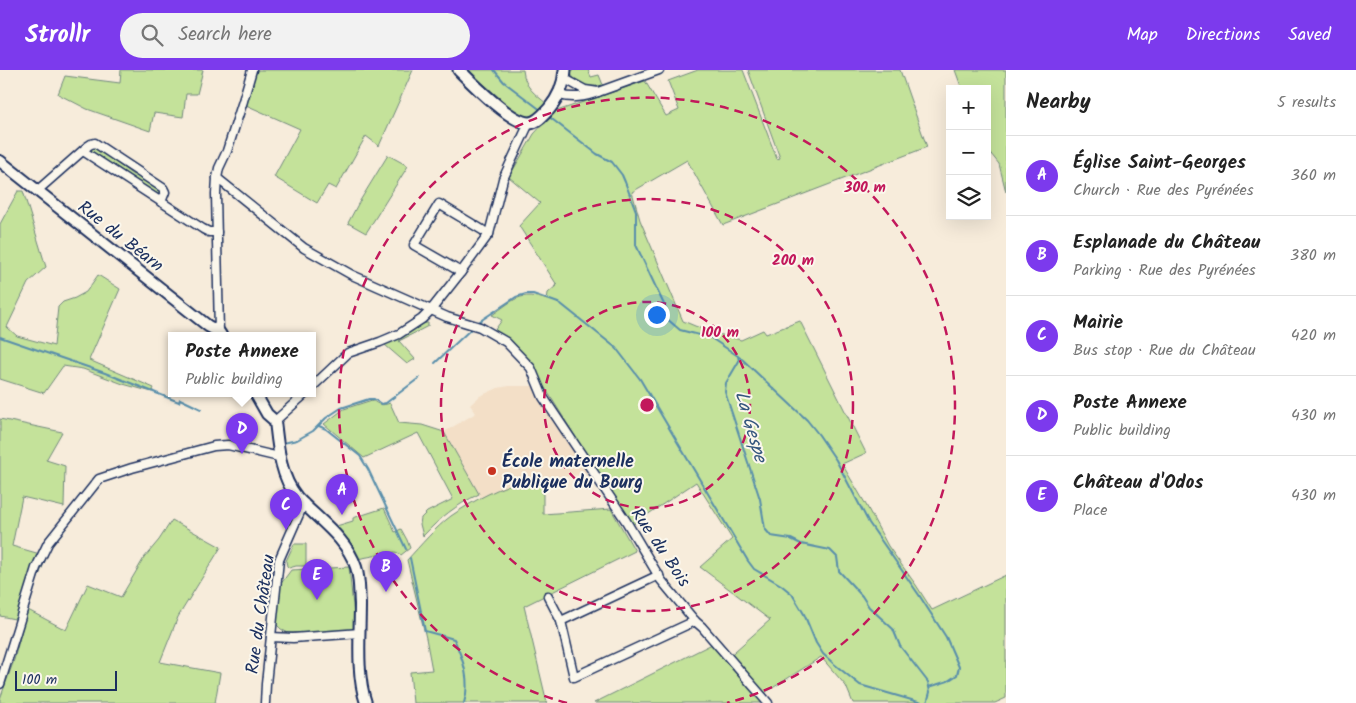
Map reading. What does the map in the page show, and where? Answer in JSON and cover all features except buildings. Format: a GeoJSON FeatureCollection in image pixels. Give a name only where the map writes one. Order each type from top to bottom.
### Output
{"type":"FeatureCollection","features":[{"type":"Feature","properties":{"kind":"main road"},"geometry":{"type":"LineString","coordinates":[[459,70],[501,109],[518,119],[534,120],[550,107],[559,96],[565,75]]}},
{"type":"Feature","properties":{"kind":"street"},"geometry":{"type":"LineString","coordinates":[[220,332],[217,178],[252,70]]}},
{"type":"Feature","properties":{"kind":"street"},"geometry":{"type":"LineString","coordinates":[[559,96],[568,98],[585,97],[659,70]]}},
{"type":"Feature","properties":{"kind":"street"},"geometry":{"type":"LineString","coordinates":[[565,75],[585,90],[598,92]]}},
{"type":"Feature","properties":{"kind":"street"},"geometry":{"type":"LineString","coordinates":[[316,383],[348,353],[399,334],[422,319],[431,310],[489,234],[503,179],[534,120]]}},
{"type":"Feature","properties":{"kind":"street"},"geometry":{"type":"LineString","coordinates":[[38,190],[91,144],[95,143],[163,188],[165,192],[161,202]]}},
{"type":"Feature","properties":{"kind":"street"},"geometry":{"type":"LineString","coordinates":[[83,151],[203,230],[217,232]]}},
{"type":"Feature","properties":{"kind":"street","name":"Rue du Béarn"},"geometry":{"type":"LineString","coordinates":[[0,161],[208,326],[218,332]]}},
{"type":"Feature","properties":{"kind":"street","name":"Rue du Bois"},"geometry":{"type":"LineString","coordinates":[[217,178],[304,248],[352,275],[447,317],[480,327],[506,342],[531,368],[543,397],[621,513],[659,575],[695,621],[768,703]]}},
{"type":"Feature","properties":{"kind":"street"},"geometry":{"type":"LineString","coordinates":[[461,272],[414,245],[439,204],[489,234]]}},
{"type":"Feature","properties":{"kind":"street"},"geometry":{"type":"LineString","coordinates":[[257,397],[267,414],[275,421],[279,457],[296,496],[344,544],[356,568],[359,590],[359,659],[361,683],[366,703]]}},
{"type":"Feature","properties":{"kind":"street"},"geometry":{"type":"LineString","coordinates":[[275,421],[302,397]]}},
{"type":"Feature","properties":{"kind":"street"},"geometry":{"type":"LineString","coordinates":[[0,684],[36,568],[48,543],[99,479],[214,446],[228,445],[279,457]]}},
{"type":"Feature","properties":{"kind":"street","name":"Rue du Château"},"geometry":{"type":"LineString","coordinates":[[265,703],[279,560],[304,503]]}},
{"type":"Feature","properties":{"kind":"street"},"geometry":{"type":"LineString","coordinates":[[561,621],[659,575]]}},
{"type":"Feature","properties":{"kind":"street"},"geometry":{"type":"LineString","coordinates":[[548,596],[561,621],[574,677],[695,621]]}},
{"type":"Feature","properties":{"kind":"street"},"geometry":{"type":"LineString","coordinates":[[271,637],[293,638],[360,633]]}},
{"type":"Feature","properties":{"kind":"shaded area"},"geometry":{"type":"Polygon","coordinates":[[[534,386],[589,474],[528,479],[513,483],[481,498],[444,432],[476,413],[470,405],[480,396],[498,388],[534,386]]]}},
{"type":"Feature","properties":{"kind":"green space"},"geometry":{"type":"Polygon","coordinates":[[[121,70],[203,70],[197,94],[186,94],[183,117],[154,113],[150,131],[87,109],[58,94],[65,76],[120,83],[121,70]]]}},
{"type":"Feature","properties":{"kind":"green space"},"geometry":{"type":"Polygon","coordinates":[[[256,70],[413,70],[379,146],[366,136],[336,189],[328,185],[317,203],[274,177],[300,129],[246,105],[256,70]]]}},
{"type":"Feature","properties":{"kind":"green space"},"geometry":{"type":"Polygon","coordinates":[[[468,70],[523,70],[528,86],[547,104],[532,115],[520,116],[468,70]]]}},
{"type":"Feature","properties":{"kind":"green space"},"geometry":{"type":"Polygon","coordinates":[[[570,70],[588,70],[591,77],[599,75],[603,85],[588,86],[583,84],[575,79],[570,70]]]}},
{"type":"Feature","properties":{"kind":"green space"},"geometry":{"type":"Polygon","coordinates":[[[698,70],[743,70],[777,159],[780,158],[748,70],[900,70],[927,147],[723,225],[687,160],[632,192],[640,220],[683,321],[707,331],[741,340],[763,330],[766,334],[800,321],[866,453],[842,464],[888,546],[932,610],[1006,575],[1006,698],[995,703],[853,703],[846,686],[821,657],[760,696],[765,703],[594,703],[712,644],[726,659],[770,620],[700,567],[732,539],[696,482],[632,525],[532,365],[515,346],[494,331],[502,320],[492,315],[512,301],[524,296],[547,300],[548,293],[557,285],[519,226],[540,203],[509,177],[534,134],[554,112],[645,81],[666,116],[679,110],[668,81],[698,70]]]}},
{"type":"Feature","properties":{"kind":"green space"},"geometry":{"type":"Polygon","coordinates":[[[955,70],[1006,70],[1006,192],[999,164],[991,154],[991,85],[961,85],[955,70]]]}},
{"type":"Feature","properties":{"kind":"green space"},"geometry":{"type":"Polygon","coordinates":[[[94,145],[133,175],[135,174],[151,185],[153,183],[163,192],[159,197],[127,176],[127,174],[89,152],[89,149],[94,145]]]}},
{"type":"Feature","properties":{"kind":"green space"},"geometry":{"type":"Polygon","coordinates":[[[388,155],[408,166],[366,233],[348,223],[388,155]]]}},
{"type":"Feature","properties":{"kind":"green space"},"geometry":{"type":"Polygon","coordinates":[[[18,191],[23,191],[46,267],[28,283],[7,327],[17,336],[54,346],[58,307],[63,302],[86,292],[98,275],[120,289],[89,360],[154,388],[152,392],[123,384],[83,369],[63,366],[44,393],[0,379],[0,224],[18,191]]]}},
{"type":"Feature","properties":{"kind":"green space"},"geometry":{"type":"Polygon","coordinates":[[[428,323],[428,326],[399,341],[415,359],[407,364],[385,345],[428,323]]]}},
{"type":"Feature","properties":{"kind":"green space"},"geometry":{"type":"Polygon","coordinates":[[[372,400],[381,404],[390,403],[399,423],[422,425],[444,432],[479,494],[449,512],[423,536],[420,524],[421,518],[427,512],[453,499],[418,433],[364,458],[324,424],[344,409],[372,400]]]}},
{"type":"Feature","properties":{"kind":"green space"},"geometry":{"type":"Polygon","coordinates":[[[0,419],[62,432],[46,460],[65,466],[64,507],[22,497],[12,546],[47,556],[35,585],[28,610],[66,630],[88,584],[121,597],[144,558],[172,520],[221,547],[178,617],[160,662],[220,673],[215,703],[0,703],[24,621],[0,616],[0,419]]]}},
{"type":"Feature","properties":{"kind":"green space"},"geometry":{"type":"Polygon","coordinates":[[[528,479],[543,479],[543,514],[611,509],[635,551],[524,606],[547,703],[413,703],[410,672],[432,670],[407,560],[451,516],[478,499],[528,479]]]}},
{"type":"Feature","properties":{"kind":"green space"},"geometry":{"type":"Polygon","coordinates":[[[384,508],[395,532],[401,529],[410,548],[401,555],[395,552],[357,559],[333,527],[384,508]]]}},
{"type":"Feature","properties":{"kind":"green space"},"geometry":{"type":"Polygon","coordinates":[[[294,544],[306,544],[306,566],[289,568],[287,566],[286,561],[294,544]]]}},
{"type":"Feature","properties":{"kind":"green space"},"geometry":{"type":"Polygon","coordinates":[[[349,567],[355,626],[352,631],[288,633],[276,624],[280,585],[291,570],[349,567]]]}},
{"type":"Feature","properties":{"kind":"waterway","name":"La Gespe"},"geometry":{"type":"LineString","coordinates":[[494,70],[504,82],[542,111]]}},
{"type":"Feature","properties":{"kind":"waterway","name":"La Gespe"},"geometry":{"type":"LineString","coordinates":[[548,116],[597,154],[612,162],[622,175],[636,211],[636,245],[667,311],[666,318],[680,330],[711,338],[738,356],[739,361],[726,383],[725,392],[760,499],[765,529],[771,536],[791,539],[801,544],[830,550],[837,557],[839,571],[862,596],[869,607],[893,629],[900,646],[928,682],[930,692],[927,703]]}},
{"type":"Feature","properties":{"kind":"waterway"},"geometry":{"type":"LineString","coordinates":[[477,323],[516,297],[533,294],[561,304],[616,348],[640,379],[748,561],[754,569],[792,594],[823,654],[860,685],[922,703]]}},
{"type":"Feature","properties":{"kind":"waterway"},"geometry":{"type":"LineString","coordinates":[[435,363],[471,329]]}},
{"type":"Feature","properties":{"kind":"waterway"},"geometry":{"type":"LineString","coordinates":[[0,337],[105,373],[179,402],[180,399],[201,409]]}},
{"type":"Feature","properties":{"kind":"waterway"},"geometry":{"type":"LineString","coordinates":[[739,357],[807,420],[819,435],[836,460],[869,523],[946,637],[959,667],[957,675],[948,681],[929,687]]}},
{"type":"Feature","properties":{"kind":"waterway"},"geometry":{"type":"LineString","coordinates":[[283,443],[297,440],[313,431],[326,418],[341,408],[369,399],[374,399],[381,404],[386,403],[419,378]]}},
{"type":"Feature","properties":{"kind":"waterway"},"geometry":{"type":"LineString","coordinates":[[319,426],[326,429],[360,456],[406,549]]}},
{"type":"Feature","properties":{"kind":"waterway"},"geometry":{"type":"LineString","coordinates":[[410,558],[425,631],[454,639],[460,654],[465,670],[467,687],[464,703]]}},
{"type":"Feature","properties":{"kind":"place","name":"Poste Annexe"},"geometry":{"type":"Point","coordinates":[242,454]}},
{"type":"Feature","properties":{"kind":"place","name":"École maternelle Publique du Bourg"},"geometry":{"type":"Point","coordinates":[492,471]}},
{"type":"Feature","properties":{"kind":"place","name":"Église Saint-Georges"},"geometry":{"type":"Point","coordinates":[342,515]}},
{"type":"Feature","properties":{"kind":"place","name":"Mairie"},"geometry":{"type":"Point","coordinates":[286,530]}},
{"type":"Feature","properties":{"kind":"place","name":"Esplanade du Château"},"geometry":{"type":"Point","coordinates":[386,592]}},
{"type":"Feature","properties":{"kind":"place","name":"Château d'Odos"},"geometry":{"type":"Point","coordinates":[317,600]}}]}
